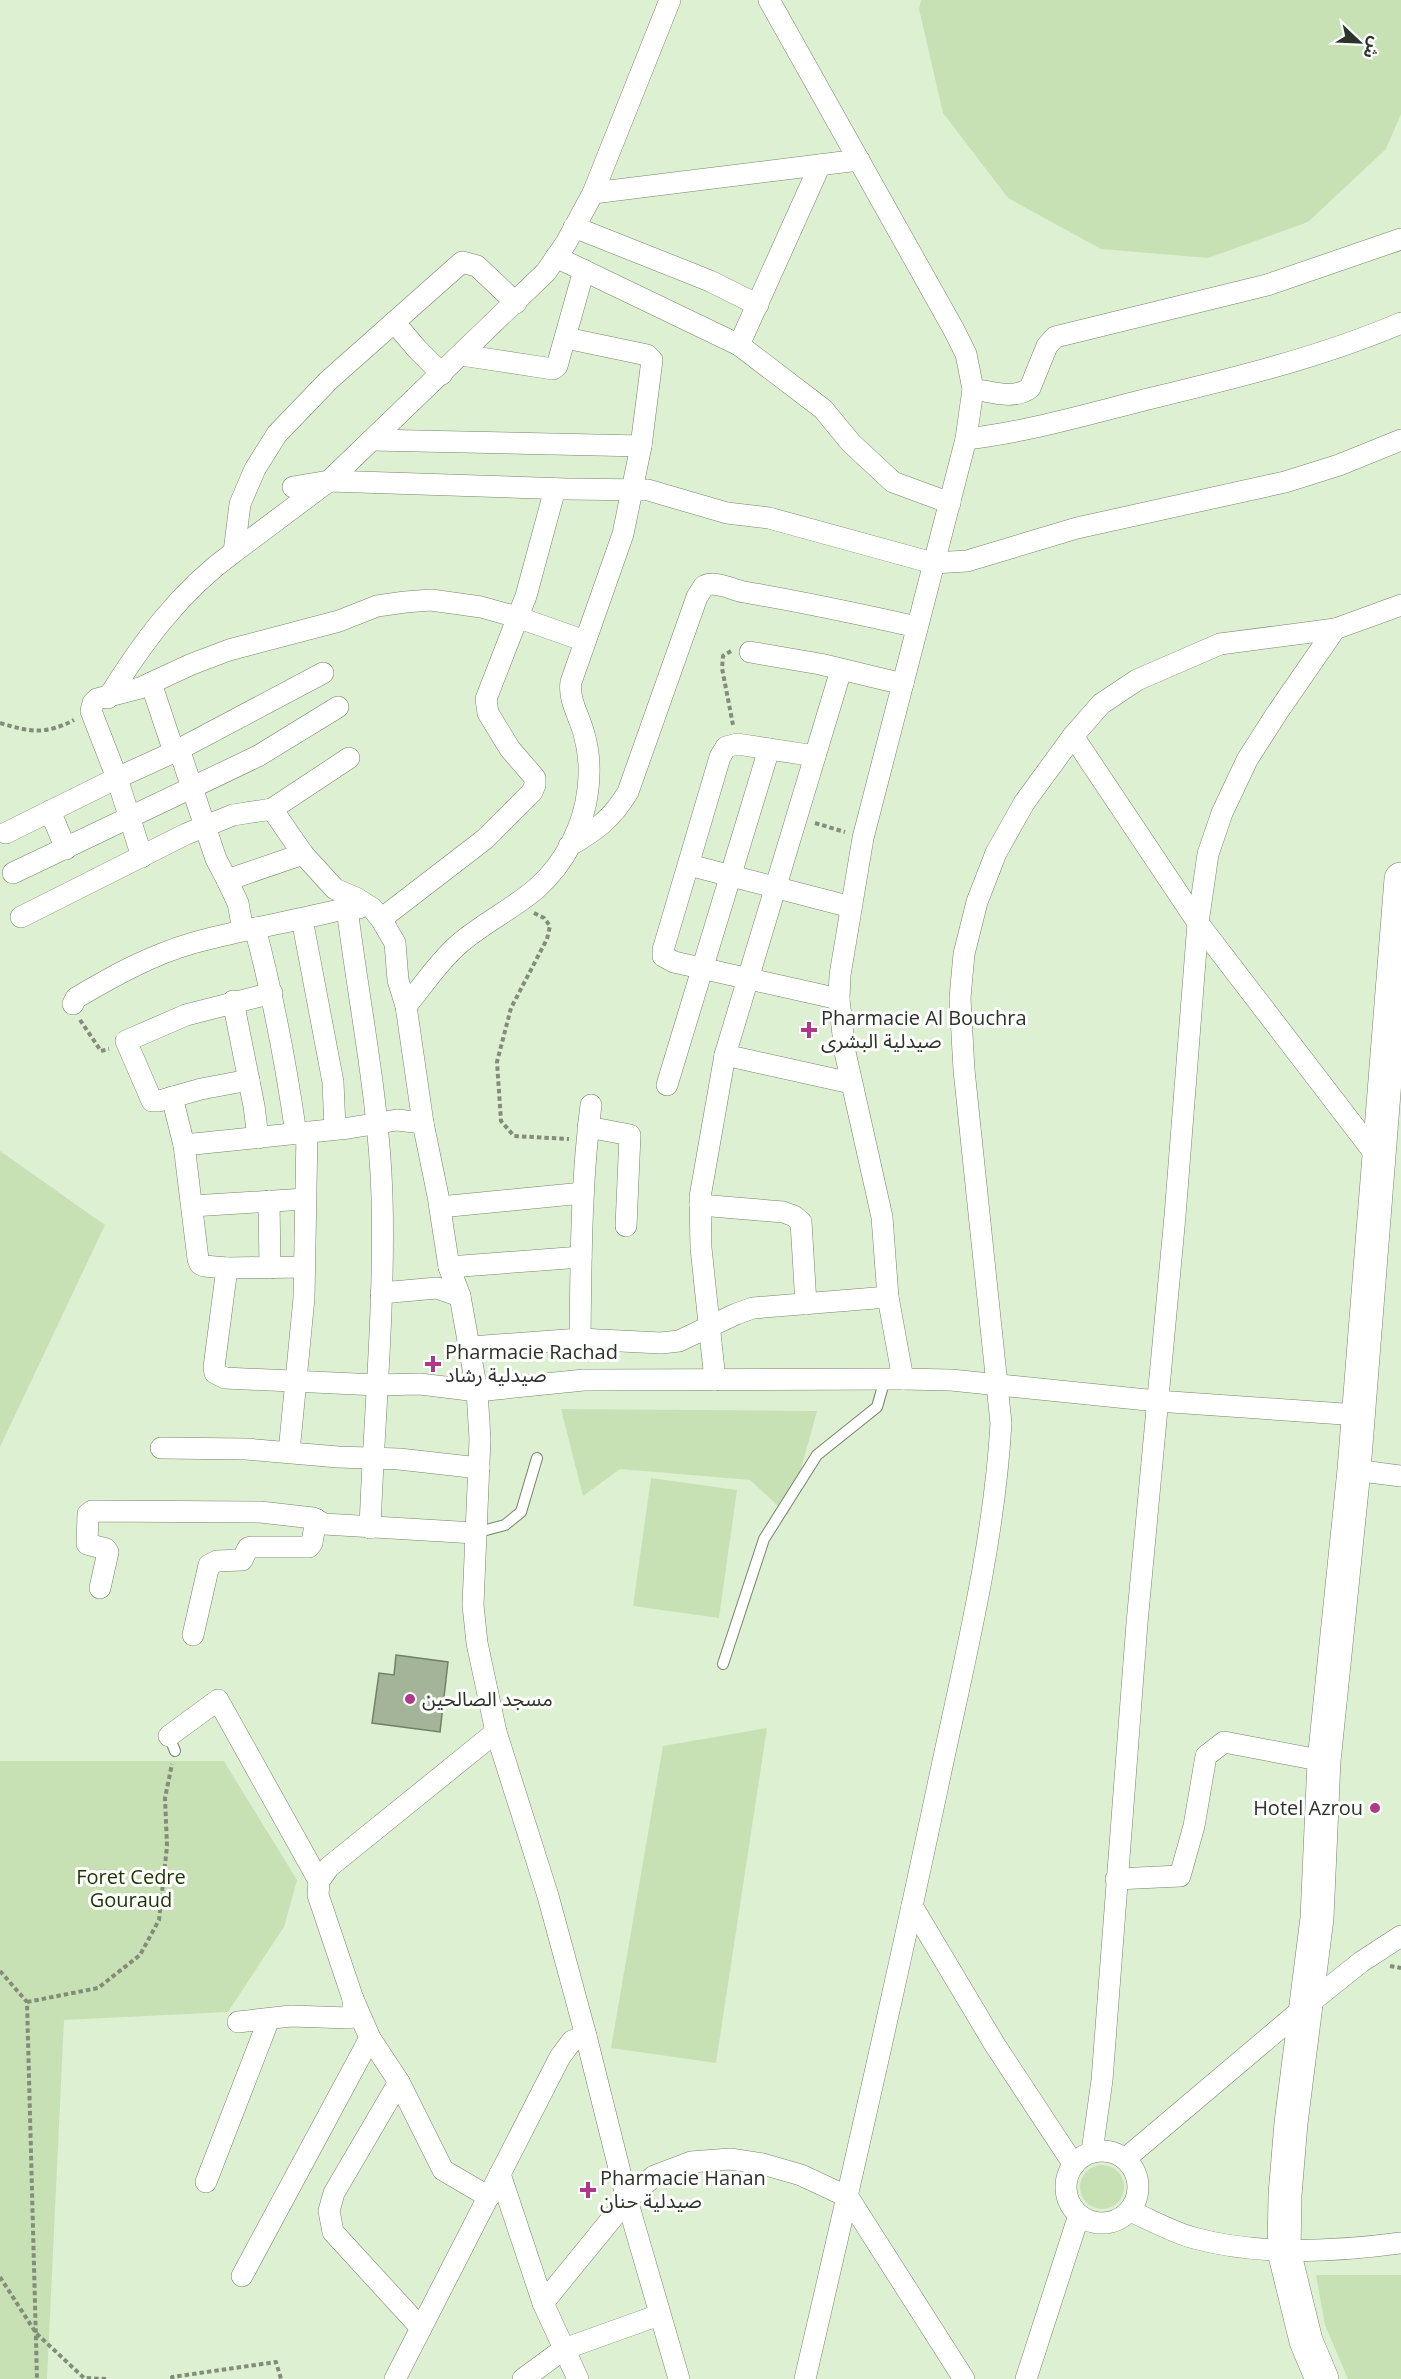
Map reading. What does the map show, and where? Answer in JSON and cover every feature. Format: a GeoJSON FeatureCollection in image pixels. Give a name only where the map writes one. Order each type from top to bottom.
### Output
{"type":"FeatureCollection","features":[{"type":"Feature","properties":{"kind":"main road"},"geometry":{"type":"LineString","coordinates":[[1322,2379],[1306,2341],[1284,2251],[1285,2195],[1291,2123],[1317,1918],[1324,1761],[1354,1470],[1401,879]]}},
{"type":"Feature","properties":{"kind":"street"},"geometry":{"type":"LineString","coordinates":[[108,698],[163,617],[215,566],[329,481],[546,272],[593,192],[670,0]]}},
{"type":"Feature","properties":{"kind":"street"},"geometry":{"type":"LineString","coordinates":[[769,0],[954,330],[966,354],[973,389],[966,438],[863,838],[850,907],[839,999],[851,1083],[882,1217],[894,1379]]}},
{"type":"Feature","properties":{"kind":"street"},"geometry":{"type":"LineString","coordinates":[[593,192],[859,160]]}},
{"type":"Feature","properties":{"kind":"street"},"geometry":{"type":"LineString","coordinates":[[740,345],[820,165]]}},
{"type":"Feature","properties":{"kind":"street"},"geometry":{"type":"LineString","coordinates":[[574,227],[710,281],[758,305]]}},
{"type":"Feature","properties":{"kind":"street"},"geometry":{"type":"LineString","coordinates":[[973,389],[1016,395],[1025,392],[1030,388],[1047,346],[1055,337],[1267,285],[1401,239]]}},
{"type":"Feature","properties":{"kind":"street"},"geometry":{"type":"LineString","coordinates":[[556,257],[740,345],[823,409],[851,443],[893,482],[950,503]]}},
{"type":"Feature","properties":{"kind":"street"},"geometry":{"type":"LineString","coordinates":[[234,552],[240,504],[255,469],[277,434],[329,380],[394,322],[462,262],[477,267],[516,303]]}},
{"type":"Feature","properties":{"kind":"street"},"geometry":{"type":"LineString","coordinates":[[461,355],[554,369],[566,338],[584,270]]}},
{"type":"Feature","properties":{"kind":"street"},"geometry":{"type":"LineString","coordinates":[[394,322],[442,374]]}},
{"type":"Feature","properties":{"kind":"street"},"geometry":{"type":"LineString","coordinates":[[966,438],[1006,434],[1236,377],[1358,342],[1401,323]]}},
{"type":"Feature","properties":{"kind":"street"},"geometry":{"type":"LineString","coordinates":[[406,1006],[459,944],[537,888],[553,872],[582,821],[588,786],[584,734],[570,689],[623,534],[634,491],[652,374],[651,357],[566,338]]}},
{"type":"Feature","properties":{"kind":"street"},"geometry":{"type":"LineString","coordinates":[[372,440],[641,446]]}},
{"type":"Feature","properties":{"kind":"street"},"geometry":{"type":"LineString","coordinates":[[293,487],[329,481],[648,490],[665,493],[727,513],[769,518],[933,562],[967,561],[1077,528],[1285,482],[1339,465],[1401,440]]}},
{"type":"Feature","properties":{"kind":"street"},"geometry":{"type":"LineString","coordinates":[[72,1004],[76,998],[114,975],[191,944],[347,908],[376,913],[485,839],[532,792],[535,778],[510,750],[488,713],[486,699],[526,596],[555,489]]}},
{"type":"Feature","properties":{"kind":"street"},"geometry":{"type":"LineString","coordinates":[[569,846],[595,831],[616,811],[628,792],[697,597],[704,586],[715,584],[737,591],[843,610],[917,627]]}},
{"type":"Feature","properties":{"kind":"street"},"geometry":{"type":"LineString","coordinates":[[142,857],[117,778],[91,711],[97,699],[108,698],[151,683],[192,664],[230,651],[339,621],[377,606],[431,600],[481,607],[585,641]]}},
{"type":"Feature","properties":{"kind":"street"},"geometry":{"type":"LineString","coordinates":[[805,2379],[848,2197],[981,1581],[999,1456],[1000,1423],[964,1070],[960,998],[964,954],[977,902],[996,853],[1024,803],[1073,736],[1101,704],[1137,680],[1220,644],[1335,629],[1401,604]]}},
{"type":"Feature","properties":{"kind":"street"},"geometry":{"type":"LineString","coordinates":[[1092,2152],[1102,2080],[1116,1879],[1175,1216],[1198,923],[1208,854],[1222,813],[1253,751],[1335,629]]}},
{"type":"Feature","properties":{"kind":"street"},"geometry":{"type":"LineString","coordinates":[[750,652],[820,664],[903,684]]}},
{"type":"Feature","properties":{"kind":"street"},"geometry":{"type":"LineString","coordinates":[[715,1380],[700,1248],[700,1206],[725,1055],[841,670]]}},
{"type":"Feature","properties":{"kind":"street"},"geometry":{"type":"LineString","coordinates":[[6,833],[177,750],[323,673]]}},
{"type":"Feature","properties":{"kind":"street"},"geometry":{"type":"LineString","coordinates":[[151,683],[216,859],[249,929],[272,993],[302,1133],[306,1199],[304,1268],[300,1354],[289,1452]]}},
{"type":"Feature","properties":{"kind":"street"},"geometry":{"type":"LineString","coordinates":[[13,873],[258,756],[338,707]]}},
{"type":"Feature","properties":{"kind":"street"},"geometry":{"type":"LineString","coordinates":[[1073,736],[1198,923],[1379,1159]]}},
{"type":"Feature","properties":{"kind":"street"},"geometry":{"type":"LineString","coordinates":[[815,756],[737,744],[726,747],[720,757],[663,956],[674,962],[839,999]]}},
{"type":"Feature","properties":{"kind":"street"},"geometry":{"type":"LineString","coordinates":[[667,1085],[769,749]]}},
{"type":"Feature","properties":{"kind":"street"},"geometry":{"type":"LineString","coordinates":[[21,917],[205,826],[233,815],[273,809],[349,758]]}},
{"type":"Feature","properties":{"kind":"street"},"geometry":{"type":"LineString","coordinates":[[273,809],[303,854],[335,889],[356,898],[376,913],[395,943],[398,980],[406,1006],[423,1123],[440,1207],[448,1267],[460,1296],[471,1347],[477,1391],[480,1440],[473,1605],[477,1643],[496,1732],[548,1896],[627,2200],[679,2379]]}},
{"type":"Feature","properties":{"kind":"street"},"geometry":{"type":"LineString","coordinates":[[50,811],[66,849]]}},
{"type":"Feature","properties":{"kind":"street"},"geometry":{"type":"LineString","coordinates":[[227,879],[303,854]]}},
{"type":"Feature","properties":{"kind":"street"},"geometry":{"type":"LineString","coordinates":[[689,865],[850,907]]}},
{"type":"Feature","properties":{"kind":"street"},"geometry":{"type":"LineString","coordinates":[[347,908],[377,1123],[382,1197],[381,1293],[370,1528]]}},
{"type":"Feature","properties":{"kind":"street"},"geometry":{"type":"LineString","coordinates":[[302,919],[333,1082],[335,1129]]}},
{"type":"Feature","properties":{"kind":"street"},"geometry":{"type":"LineString","coordinates":[[249,1080],[152,1101],[126,1041],[186,1015],[233,1001],[272,993]]}},
{"type":"Feature","properties":{"kind":"street"},"geometry":{"type":"LineString","coordinates":[[233,1001],[258,1138]]}},
{"type":"Feature","properties":{"kind":"street"},"geometry":{"type":"LineString","coordinates":[[725,1055],[851,1083]]}},
{"type":"Feature","properties":{"kind":"street"},"geometry":{"type":"LineString","coordinates":[[172,1097],[184,1145],[200,1264],[227,1268],[304,1268]]}},
{"type":"Feature","properties":{"kind":"street"},"geometry":{"type":"LineString","coordinates":[[580,1339],[583,1193],[591,1105]]}},
{"type":"Feature","properties":{"kind":"street"},"geometry":{"type":"LineString","coordinates":[[184,1145],[302,1133],[397,1120],[423,1123]]}},
{"type":"Feature","properties":{"kind":"street"},"geometry":{"type":"LineString","coordinates":[[587,1134],[630,1135],[626,1226]]}},
{"type":"Feature","properties":{"kind":"street"},"geometry":{"type":"LineString","coordinates":[[440,1207],[583,1193]]}},
{"type":"Feature","properties":{"kind":"street"},"geometry":{"type":"LineString","coordinates":[[192,1206],[306,1199]]}},
{"type":"Feature","properties":{"kind":"street"},"geometry":{"type":"LineString","coordinates":[[269,1201],[270,1268]]}},
{"type":"Feature","properties":{"kind":"street"},"geometry":{"type":"LineString","coordinates":[[700,1206],[783,1212],[794,1216],[801,1222],[806,1304]]}},
{"type":"Feature","properties":{"kind":"street"},"geometry":{"type":"LineString","coordinates":[[448,1267],[581,1257]]}},
{"type":"Feature","properties":{"kind":"street"},"geometry":{"type":"LineString","coordinates":[[227,1268],[215,1372],[225,1378],[296,1383],[420,1384],[477,1391],[584,1380],[951,1380],[1157,1401],[1358,1415]]}},
{"type":"Feature","properties":{"kind":"street"},"geometry":{"type":"LineString","coordinates":[[381,1293],[437,1288],[460,1296]]}},
{"type":"Feature","properties":{"kind":"street"},"geometry":{"type":"LineString","coordinates":[[471,1347],[580,1339],[661,1343],[679,1341],[753,1308],[888,1297]]}},
{"type":"Feature","properties":{"kind":"street"},"geometry":{"type":"LineString","coordinates":[[161,1448],[246,1449],[479,1468]]}},
{"type":"Feature","properties":{"kind":"street"},"geometry":{"type":"LineString","coordinates":[[1354,1470],[1401,1476]]}},
{"type":"Feature","properties":{"kind":"street"},"geometry":{"type":"LineString","coordinates":[[100,1588],[108,1552],[106,1549],[87,1544],[88,1514],[92,1512],[260,1512],[316,1519],[324,1524],[476,1533]]}},
{"type":"Feature","properties":{"kind":"street"},"geometry":{"type":"LineString","coordinates":[[194,1635],[211,1563],[242,1560],[248,1548],[251,1547],[309,1548],[312,1544],[316,1519]]}},
{"type":"Feature","properties":{"kind":"street"},"geometry":{"type":"LineString","coordinates":[[172,1744],[218,1700],[319,1881]]}},
{"type":"Feature","properties":{"kind":"street"},"geometry":{"type":"LineString","coordinates":[[489,2198],[443,2170],[399,2082],[370,2038],[353,1999],[318,1895],[319,1881],[329,1867],[496,1732]]}},
{"type":"Feature","properties":{"kind":"street"},"geometry":{"type":"LineString","coordinates":[[1116,1879],[1180,1876],[1194,1826],[1206,1756],[1224,1742],[1324,1761]]}},
{"type":"Feature","properties":{"kind":"street"},"geometry":{"type":"LineString","coordinates":[[912,1906],[995,2045],[1074,2165]]}},
{"type":"Feature","properties":{"kind":"street"},"geometry":{"type":"LineString","coordinates":[[1125,2159],[1306,2006],[1361,1962],[1401,1936]]}},
{"type":"Feature","properties":{"kind":"street"},"geometry":{"type":"LineString","coordinates":[[238,2022],[291,2016],[349,2018],[353,2013],[353,1999]]}},
{"type":"Feature","properties":{"kind":"street"},"geometry":{"type":"LineString","coordinates":[[206,2182],[269,2019]]}},
{"type":"Feature","properties":{"kind":"street"},"geometry":{"type":"LineString","coordinates":[[395,2379],[560,2057],[572,2041],[586,2036]]}},
{"type":"Feature","properties":{"kind":"street"},"geometry":{"type":"LineString","coordinates":[[242,2276],[370,2038]]}},
{"type":"Feature","properties":{"kind":"street"},"geometry":{"type":"LineString","coordinates":[[399,2082],[334,2193],[329,2211],[333,2232],[421,2328]]}},
{"type":"Feature","properties":{"kind":"street"},"geometry":{"type":"LineString","coordinates":[[1092,2152],[1115,2153],[1125,2159],[1133,2167],[1138,2178],[1139,2189],[1130,2211],[1122,2218],[1100,2223],[1089,2221],[1079,2215],[1067,2197],[1068,2175],[1074,2165],[1082,2157],[1092,2152]]}},
{"type":"Feature","properties":{"kind":"street"},"geometry":{"type":"LineString","coordinates":[[543,2303],[627,2200],[654,2176],[691,2162],[730,2158],[763,2164],[801,2175],[848,2197],[964,2379]]}},
{"type":"Feature","properties":{"kind":"street"},"geometry":{"type":"LineString","coordinates":[[501,2174],[543,2303],[578,2379]]}},
{"type":"Feature","properties":{"kind":"street"},"geometry":{"type":"LineString","coordinates":[[1130,2211],[1192,2237],[1220,2244],[1284,2251],[1399,2243]]}},
{"type":"Feature","properties":{"kind":"street"},"geometry":{"type":"LineString","coordinates":[[1026,2379],[1079,2215]]}},
{"type":"Feature","properties":{"kind":"street"},"geometry":{"type":"LineString","coordinates":[[523,2379],[564,2349],[659,2315]]}},
{"type":"Feature","properties":{"kind":"street"},"geometry":{"type":"LineString","coordinates":[[561,2379],[564,2349]]}},
{"type":"Feature","properties":{"kind":"lane"},"geometry":{"type":"LineString","coordinates":[[723,1664],[764,1539],[817,1455],[877,1407],[894,1379]]}},
{"type":"Feature","properties":{"kind":"lane"},"geometry":{"type":"LineString","coordinates":[[476,1533],[505,1525],[521,1512],[537,1458]]}},
{"type":"Feature","properties":{"kind":"path"},"geometry":{"type":"LineString","coordinates":[[737,744],[723,668],[723,656],[731,650],[750,652]]}},
{"type":"Feature","properties":{"kind":"path"},"geometry":{"type":"LineString","coordinates":[[0,723],[38,732],[60,727],[91,711]]}},
{"type":"Feature","properties":{"kind":"path"},"geometry":{"type":"LineString","coordinates":[[514,905],[544,918],[550,926],[547,939],[511,1008],[497,1062],[501,1120],[514,1136],[587,1134]]}},
{"type":"Feature","properties":{"kind":"path"},"geometry":{"type":"LineString","coordinates":[[72,1004],[82,1024],[101,1051],[104,1052],[126,1041]]}},
{"type":"Feature","properties":{"kind":"path"},"geometry":{"type":"LineString","coordinates":[[27,2002],[98,1988],[140,1956],[159,1920],[167,1846],[165,1798],[172,1744]]}},
{"type":"Feature","properties":{"kind":"path"},"geometry":{"type":"LineString","coordinates":[[0,1971],[27,2002],[37,2379]]}},
{"type":"Feature","properties":{"kind":"path"},"geometry":{"type":"LineString","coordinates":[[0,2277],[36,2333],[84,2378],[106,2379]]}},
{"type":"Feature","properties":{"kind":"path"},"geometry":{"type":"LineString","coordinates":[[173,2379],[172,2377],[276,2362],[281,2379]]}},
{"type":"Feature","properties":{"kind":"green space"},"geometry":{"type":"Polygon","coordinates":[[[921,0],[1401,0],[1401,114],[1386,149],[1308,222],[1208,258],[1101,249],[1008,198],[943,113],[919,9],[921,0]]]}},
{"type":"Feature","properties":{"kind":"green space"},"geometry":{"type":"Polygon","coordinates":[[[0,1151],[105,1225],[0,1447],[0,1151]]]}},
{"type":"Feature","properties":{"kind":"green space"},"geometry":{"type":"Polygon","coordinates":[[[561,1409],[817,1411],[788,1515],[750,1480],[620,1469],[583,1496],[561,1409]]]}},
{"type":"Feature","properties":{"kind":"green space"},"geometry":{"type":"Polygon","coordinates":[[[651,1478],[737,1490],[719,1618],[633,1606],[651,1478]]]}},
{"type":"Feature","properties":{"kind":"green space"},"geometry":{"type":"Polygon","coordinates":[[[767,1728],[716,2063],[611,2048],[663,1746],[767,1728]]]}},
{"type":"Feature","properties":{"kind":"green space","name":"Foret Cedre Gouraud"},"geometry":{"type":"Polygon","coordinates":[[[0,1761],[224,1761],[297,1880],[284,1927],[228,2012],[64,2020],[47,2379],[0,2379],[0,1761]]]}},
{"type":"Feature","properties":{"kind":"green space"},"geometry":{"type":"Polygon","coordinates":[[[1102,2165],[1111,2166],[1118,2171],[1123,2178],[1123,2196],[1118,2203],[1111,2208],[1102,2209],[1093,2208],[1086,2203],[1081,2196],[1080,2187],[1081,2178],[1086,2171],[1093,2166],[1102,2165]]]}},
{"type":"Feature","properties":{"kind":"green space"},"geometry":{"type":"Polygon","coordinates":[[[1316,2275],[1401,2275],[1401,2379],[1348,2379],[1325,2325],[1316,2275]]]}},
{"type":"Feature","properties":{"kind":"building","name":"مسجد الصالحين"},"geometry":{"type":"Polygon","coordinates":[[[396,1655],[448,1662],[440,1732],[372,1723],[379,1673],[394,1675],[396,1655]]]}},
{"type":"Feature","properties":{"kind":"place","name":"Pharmacie Al Bouchra صيدلية البشرى"},"geometry":{"type":"Point","coordinates":[809,1030]}},
{"type":"Feature","properties":{"kind":"place","name":"Pharmacie Rachad صيدلية رشاد"},"geometry":{"type":"Point","coordinates":[433,1364]}},
{"type":"Feature","properties":{"kind":"place","name":"مسجد الصالحين"},"geometry":{"type":"Point","coordinates":[410,1699]}},
{"type":"Feature","properties":{"kind":"place","name":"Hotel Azrou"},"geometry":{"type":"Point","coordinates":[1375,1808]}},
{"type":"Feature","properties":{"kind":"place","name":"Pharmacie Hanan صيدلية حنان"},"geometry":{"type":"Point","coordinates":[588,2190]}}]}
